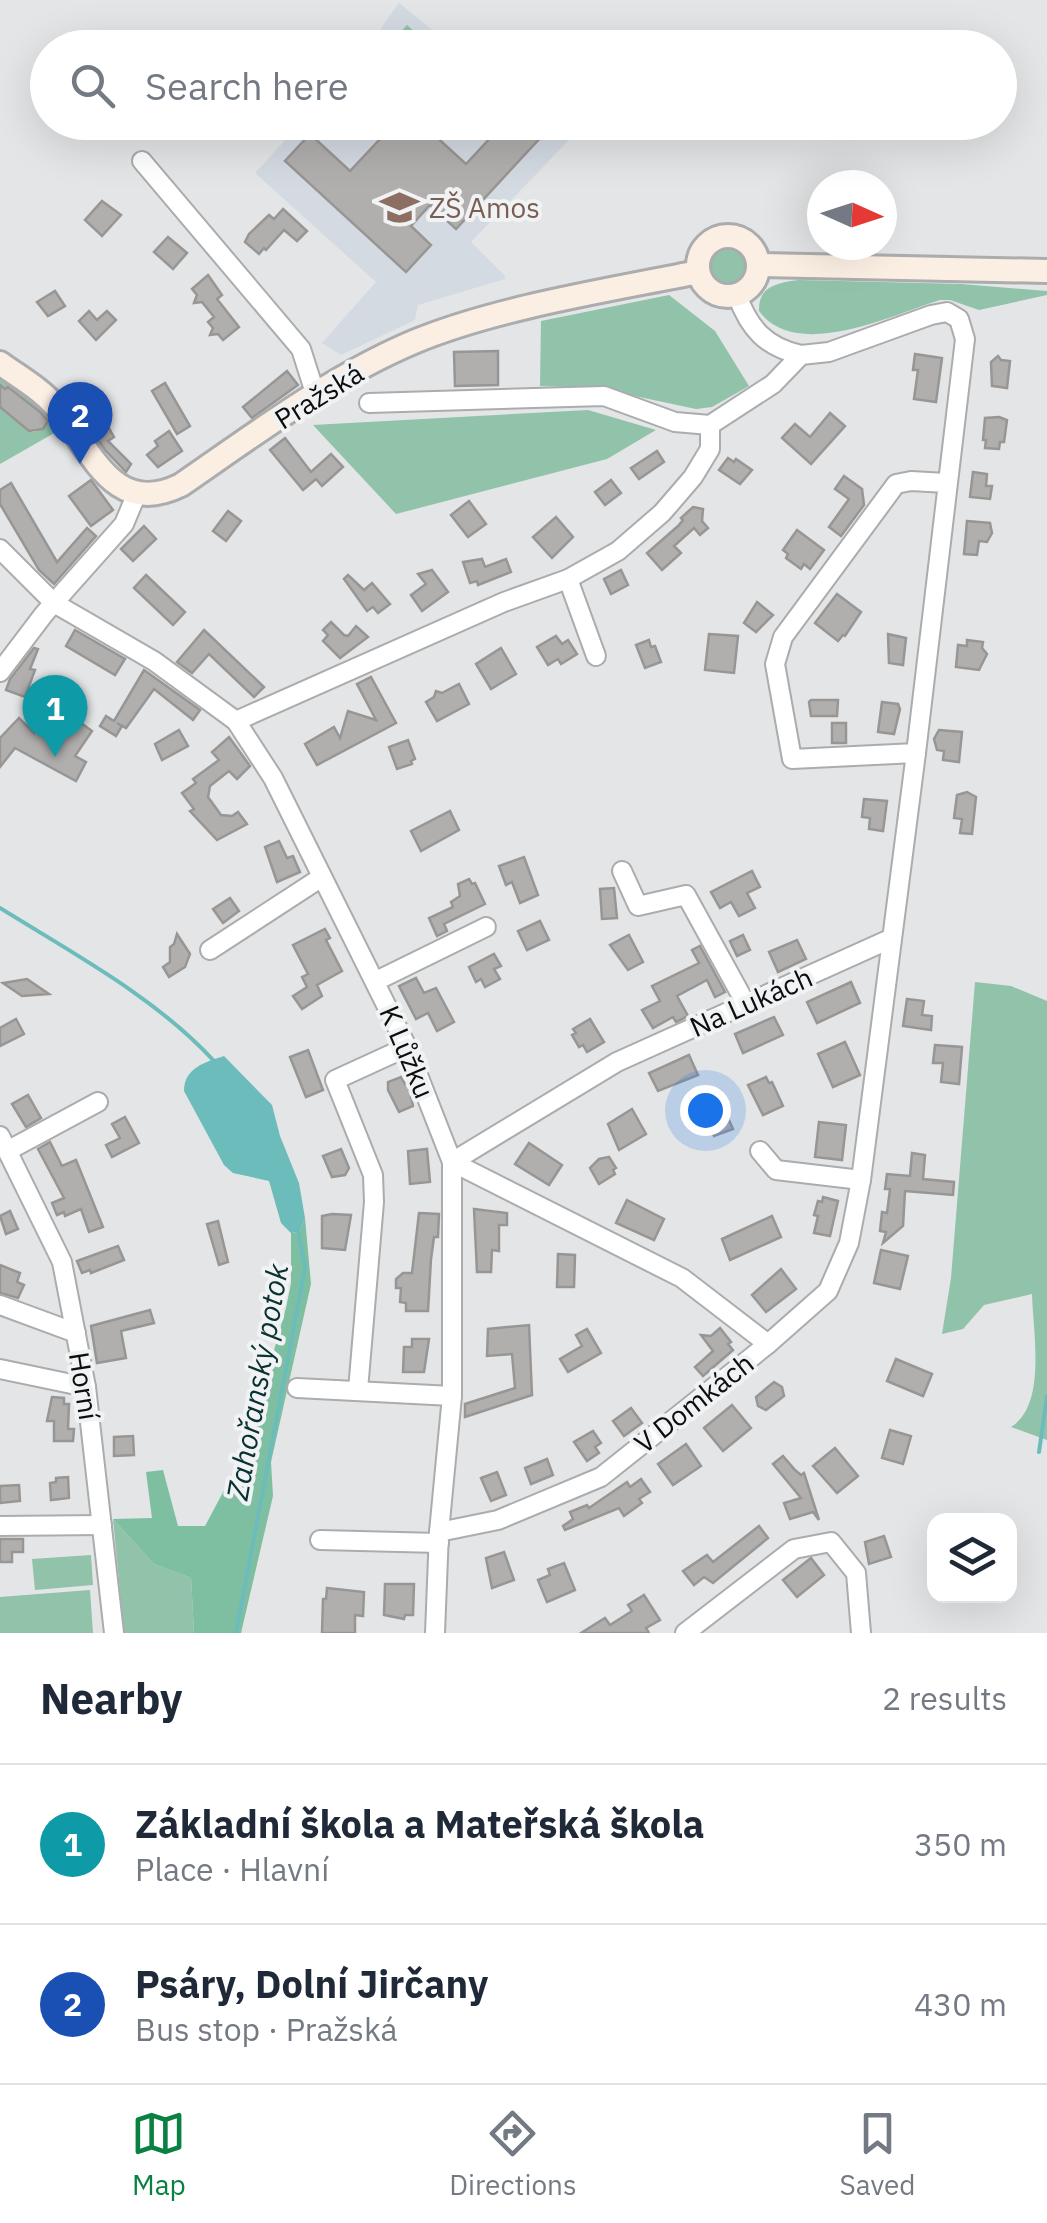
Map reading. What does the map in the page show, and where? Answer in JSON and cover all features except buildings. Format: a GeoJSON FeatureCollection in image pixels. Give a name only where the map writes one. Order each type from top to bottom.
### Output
{"type":"FeatureCollection","features":[{"type":"Feature","properties":{"kind":"main road"},"geometry":{"type":"LineString","coordinates":[[722,236],[747,242],[757,256],[758,266],[752,284],[737,295],[712,292],[698,272],[701,253],[722,236]]}},
{"type":"Feature","properties":{"kind":"main road"},"geometry":{"type":"LineString","coordinates":[[758,266],[1047,271]]}},
{"type":"Feature","properties":{"kind":"main road","name":"Pražská"},"geometry":{"type":"LineString","coordinates":[[138,493],[168,492],[379,358],[447,330],[698,272]]}},
{"type":"Feature","properties":{"kind":"main road"},"geometry":{"type":"LineString","coordinates":[[0,363],[49,398],[104,473],[122,488],[138,493]]}},
{"type":"Feature","properties":{"kind":"street"},"geometry":{"type":"LineString","coordinates":[[142,161],[300,349],[316,396]]}},
{"type":"Feature","properties":{"kind":"street"},"geometry":{"type":"LineString","coordinates":[[737,295],[747,323],[759,337],[801,355],[829,352],[930,314],[947,312],[958,319],[965,339],[890,938]]}},
{"type":"Feature","properties":{"kind":"street"},"geometry":{"type":"LineString","coordinates":[[236,722],[504,602],[568,579],[618,551],[662,513],[693,476],[710,449],[710,425],[773,384],[801,355]]}},
{"type":"Feature","properties":{"kind":"street","name":"Pražská"},"geometry":{"type":"LineString","coordinates":[[369,403],[604,396],[675,422],[710,425]]}},
{"type":"Feature","properties":{"kind":"street"},"geometry":{"type":"LineString","coordinates":[[916,753],[792,760],[775,664],[782,637],[896,484],[911,480],[946,483]]}},
{"type":"Feature","properties":{"kind":"street"},"geometry":{"type":"LineString","coordinates":[[0,672],[124,524],[138,493]]}},
{"type":"Feature","properties":{"kind":"street","name":"K Lůžku"},"geometry":{"type":"LineString","coordinates":[[0,549],[54,603],[154,661],[236,722],[273,778],[407,1047],[452,1162],[452,1396],[435,1633]]}},
{"type":"Feature","properties":{"kind":"street"},"geometry":{"type":"LineString","coordinates":[[568,579],[596,656]]}},
{"type":"Feature","properties":{"kind":"street"},"geometry":{"type":"LineString","coordinates":[[622,871],[638,906],[686,894],[746,1004]]}},
{"type":"Feature","properties":{"kind":"street"},"geometry":{"type":"LineString","coordinates":[[210,950],[322,877]]}},
{"type":"Feature","properties":{"kind":"street"},"geometry":{"type":"LineString","coordinates":[[376,981],[486,926]]}},
{"type":"Feature","properties":{"kind":"street","name":"Na Lukách"},"geometry":{"type":"LineString","coordinates":[[452,1162],[618,1062],[890,938]]}},
{"type":"Feature","properties":{"kind":"street","name":"V Domkách"},"geometry":{"type":"LineString","coordinates":[[320,1540],[439,1538],[498,1520],[601,1477],[828,1291],[849,1243],[861,1180],[890,938]]}},
{"type":"Feature","properties":{"kind":"street"},"geometry":{"type":"LineString","coordinates":[[358,1390],[374,1202],[372,1175],[335,1080],[407,1047]]}},
{"type":"Feature","properties":{"kind":"street","name":"Horní"},"geometry":{"type":"LineString","coordinates":[[98,1102],[4,1143],[62,1262],[86,1387],[114,1633]]}},
{"type":"Feature","properties":{"kind":"street"},"geometry":{"type":"LineString","coordinates":[[760,1151],[776,1170],[861,1180]]}},
{"type":"Feature","properties":{"kind":"street"},"geometry":{"type":"LineString","coordinates":[[452,1162],[682,1278],[768,1344]]}},
{"type":"Feature","properties":{"kind":"street"},"geometry":{"type":"LineString","coordinates":[[0,1305],[76,1334]]}},
{"type":"Feature","properties":{"kind":"street"},"geometry":{"type":"LineString","coordinates":[[0,1369],[86,1387]]}},
{"type":"Feature","properties":{"kind":"street"},"geometry":{"type":"LineString","coordinates":[[297,1388],[452,1396]]}},
{"type":"Feature","properties":{"kind":"street"},"geometry":{"type":"LineString","coordinates":[[0,1526],[102,1524]]}},
{"type":"Feature","properties":{"kind":"street"},"geometry":{"type":"LineString","coordinates":[[685,1633],[794,1549],[831,1542],[856,1573],[861,1633]]}},
{"type":"Feature","properties":{"kind":"shaded area"},"geometry":{"type":"Polygon","coordinates":[[[399,3],[432,30],[380,30],[399,3]]]}},
{"type":"Feature","properties":{"kind":"shaded area","name":"ZŠ Amos"},"geometry":{"type":"Polygon","coordinates":[[[285,140],[568,141],[471,242],[505,279],[418,305],[415,320],[341,355],[322,343],[376,282],[255,173],[285,140]]]}},
{"type":"Feature","properties":{"kind":"green space"},"geometry":{"type":"Polygon","coordinates":[[[729,247],[742,252],[747,265],[742,278],[729,283],[716,278],[711,265],[716,252],[729,247]]]}},
{"type":"Feature","properties":{"kind":"green space"},"geometry":{"type":"Polygon","coordinates":[[[798,280],[961,284],[1047,291],[1047,295],[979,310],[940,300],[845,330],[796,333],[775,326],[759,311],[766,291],[798,280]]]}},
{"type":"Feature","properties":{"kind":"green space"},"geometry":{"type":"Polygon","coordinates":[[[669,295],[715,331],[749,386],[712,407],[696,409],[597,388],[540,386],[541,321],[669,295]]]}},
{"type":"Feature","properties":{"kind":"green space"},"geometry":{"type":"Polygon","coordinates":[[[0,374],[40,402],[56,422],[56,432],[0,464],[0,407],[33,432],[42,430],[51,417],[9,386],[5,389],[0,385],[0,374]]]}},
{"type":"Feature","properties":{"kind":"green space"},"geometry":{"type":"Polygon","coordinates":[[[588,410],[656,430],[607,459],[396,514],[313,425],[588,410]]]}},
{"type":"Feature","properties":{"kind":"green space"},"geometry":{"type":"Polygon","coordinates":[[[975,982],[1011,986],[1047,1001],[1047,1440],[1011,1427],[1022,1417],[1034,1386],[1032,1294],[984,1305],[963,1329],[942,1334],[951,1278],[975,982]]]}},
{"type":"Feature","properties":{"kind":"green space"},"geometry":{"type":"Polygon","coordinates":[[[305,1218],[311,1284],[271,1462],[273,1496],[241,1633],[194,1633],[191,1578],[154,1564],[113,1519],[152,1518],[146,1472],[163,1470],[178,1526],[205,1526],[246,1449],[286,1308],[291,1283],[291,1233],[300,1232],[305,1218]]]}},
{"type":"Feature","properties":{"kind":"green space"},"geometry":{"type":"Polygon","coordinates":[[[113,1519],[154,1564],[191,1578],[194,1633],[124,1633],[113,1519]]]}},
{"type":"Feature","properties":{"kind":"green space"},"geometry":{"type":"Polygon","coordinates":[[[91,1555],[93,1585],[35,1590],[32,1559],[91,1555]]]}},
{"type":"Feature","properties":{"kind":"green space"},"geometry":{"type":"Polygon","coordinates":[[[90,1590],[93,1633],[0,1633],[0,1597],[90,1590]]]}},
{"type":"Feature","properties":{"kind":"water"},"geometry":{"type":"Polygon","coordinates":[[[224,1056],[272,1105],[299,1183],[305,1218],[300,1232],[291,1233],[281,1223],[269,1181],[233,1173],[224,1165],[184,1091],[192,1071],[224,1056]]]}},
{"type":"Feature","properties":{"kind":"waterway","name":"Zahořanský potok"},"geometry":{"type":"LineString","coordinates":[[0,908],[140,997],[214,1061]]}},
{"type":"Feature","properties":{"kind":"waterway","name":"Zahořanský potok"},"geometry":{"type":"LineString","coordinates":[[236,1633],[305,1268],[298,1230]]}},
{"type":"Feature","properties":{"kind":"waterway"},"geometry":{"type":"LineString","coordinates":[[1039,1452],[1047,1396]]}},
{"type":"Feature","properties":{"kind":"place","name":"ZŠ Amos"},"geometry":{"type":"Point","coordinates":[399,208]}},
{"type":"Feature","properties":{"kind":"place","name":"Psáry, Dolní Jirčany"},"geometry":{"type":"Point","coordinates":[80,464]}},
{"type":"Feature","properties":{"kind":"place","name":"Základní škola a Mateřská škola"},"geometry":{"type":"Point","coordinates":[55,757]}}]}
